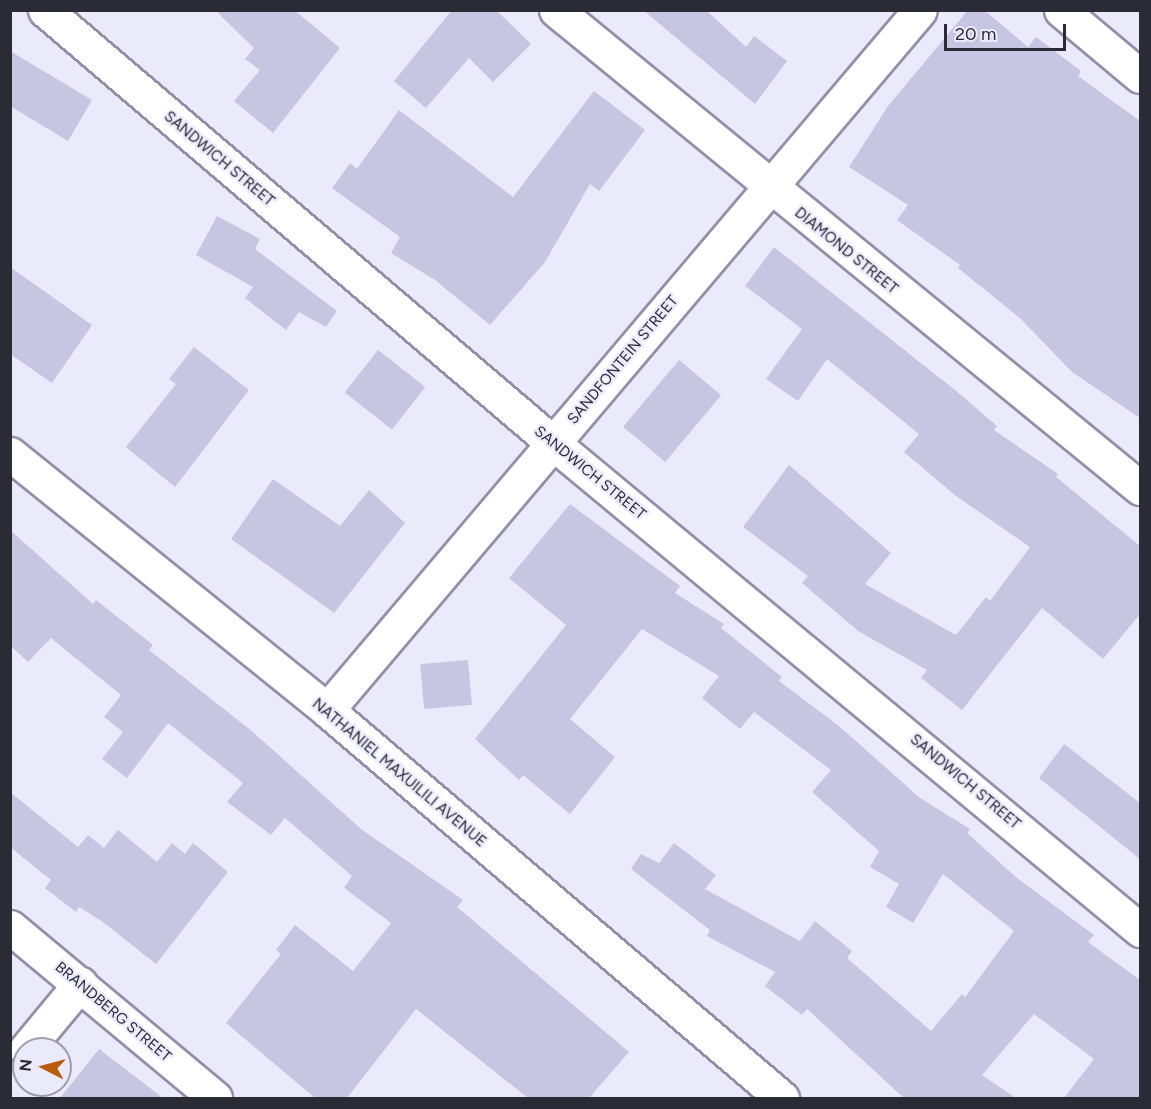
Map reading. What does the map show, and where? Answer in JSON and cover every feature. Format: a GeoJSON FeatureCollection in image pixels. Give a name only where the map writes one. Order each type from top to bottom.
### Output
{"type":"FeatureCollection","features":[{"type":"Feature","properties":{"kind":"street","name":"SANDWICH STREET"},"geometry":{"type":"LineString","coordinates":[[45,10],[553,443],[1140,930]]}},
{"type":"Feature","properties":{"kind":"street","name":"DIAMOND STREET"},"geometry":{"type":"LineString","coordinates":[[556,10],[769,189],[1140,488]]}},
{"type":"Feature","properties":{"kind":"street","name":"SANDFONTEIN STREET"},"geometry":{"type":"LineString","coordinates":[[327,710],[920,10]]}},
{"type":"Feature","properties":{"kind":"street"},"geometry":{"type":"LineString","coordinates":[[1061,10],[1140,76]]}},
{"type":"Feature","properties":{"kind":"street","name":"NATHANIEL MAXUILILI AVENUE"},"geometry":{"type":"LineString","coordinates":[[10,454],[327,710],[782,1098]]}},
{"type":"Feature","properties":{"kind":"street","name":"BRANDBERG STREET"},"geometry":{"type":"LineString","coordinates":[[10,927],[215,1098]]}},
{"type":"Feature","properties":{"kind":"street"},"geometry":{"type":"LineString","coordinates":[[36,1037],[80,984]]}},
{"type":"Feature","properties":{"kind":"building"},"geometry":{"type":"Polygon","coordinates":[[[215,10],[294,10],[340,48],[273,133],[234,101],[260,70],[245,59],[254,48],[215,10]]]}},
{"type":"Feature","properties":{"kind":"building"},"geometry":{"type":"Polygon","coordinates":[[[452,10],[496,10],[531,44],[493,82],[469,58],[426,108],[394,81],[452,10]]]}},
{"type":"Feature","properties":{"kind":"building"},"geometry":{"type":"Polygon","coordinates":[[[643,10],[706,10],[746,47],[754,36],[787,61],[755,104],[643,10]]]}},
{"type":"Feature","properties":{"kind":"building"},"geometry":{"type":"Polygon","coordinates":[[[968,10],[984,10],[1028,47],[1036,37],[1081,71],[1078,76],[1140,121],[1140,418],[1072,372],[1021,319],[958,268],[960,265],[897,220],[908,205],[849,167],[888,106],[968,10]]]}},
{"type":"Feature","properties":{"kind":"building"},"geometry":{"type":"Polygon","coordinates":[[[10,51],[92,100],[68,141],[10,106],[10,51]]]}},
{"type":"Feature","properties":{"kind":"building"},"geometry":{"type":"Polygon","coordinates":[[[594,91],[645,130],[599,191],[590,184],[545,262],[490,325],[435,280],[391,253],[400,237],[332,188],[350,163],[357,169],[399,110],[513,197],[594,91]]]}},
{"type":"Feature","properties":{"kind":"building"},"geometry":{"type":"Polygon","coordinates":[[[217,216],[260,239],[255,249],[337,311],[326,327],[299,312],[286,330],[245,298],[253,287],[196,255],[217,216]]]}},
{"type":"Feature","properties":{"kind":"building"},"geometry":{"type":"Polygon","coordinates":[[[774,247],[955,390],[997,426],[994,430],[1058,474],[1056,477],[1140,546],[1140,614],[1103,659],[1042,608],[962,710],[921,678],[927,670],[858,631],[802,583],[808,576],[743,527],[789,465],[891,553],[865,584],[956,635],[986,597],[990,601],[1030,547],[956,496],[904,452],[919,434],[827,359],[798,401],[766,379],[802,329],[745,286],[774,247]]]}},
{"type":"Feature","properties":{"kind":"building"},"geometry":{"type":"Polygon","coordinates":[[[10,267],[92,325],[52,383],[10,354],[10,267]]]}},
{"type":"Feature","properties":{"kind":"building"},"geometry":{"type":"Polygon","coordinates":[[[194,347],[249,390],[175,487],[126,447],[176,384],[169,379],[194,347]]]}},
{"type":"Feature","properties":{"kind":"building"},"geometry":{"type":"Polygon","coordinates":[[[378,350],[425,387],[392,429],[345,393],[378,350]]]}},
{"type":"Feature","properties":{"kind":"building"},"geometry":{"type":"Polygon","coordinates":[[[679,360],[721,395],[665,462],[623,427],[679,360]]]}},
{"type":"Feature","properties":{"kind":"building"},"geometry":{"type":"Polygon","coordinates":[[[273,479],[340,526],[369,490],[405,523],[334,613],[231,539],[273,479]]]}},
{"type":"Feature","properties":{"kind":"building"},"geometry":{"type":"Polygon","coordinates":[[[570,504],[680,586],[675,593],[724,624],[721,628],[782,677],[779,681],[839,726],[920,798],[970,829],[967,833],[1017,878],[1094,935],[1088,942],[1140,980],[1140,1098],[1064,1098],[1094,1059],[1034,1014],[982,1075],[1016,1098],[904,1098],[807,1009],[802,1015],[765,986],[775,972],[707,936],[710,930],[631,869],[641,854],[659,863],[674,843],[716,875],[705,889],[800,941],[815,921],[852,951],[847,958],[931,1031],[962,994],[965,997],[1014,931],[943,874],[913,923],[886,907],[899,884],[870,867],[879,851],[812,792],[831,770],[754,712],[740,729],[702,698],[719,676],[642,629],[570,719],[615,757],[570,814],[523,775],[519,780],[475,739],[566,625],[509,578],[570,504]]]}},
{"type":"Feature","properties":{"kind":"building"},"geometry":{"type":"Polygon","coordinates":[[[10,530],[93,604],[96,600],[153,645],[149,650],[253,732],[361,829],[463,900],[457,907],[629,1052],[589,1098],[528,1098],[416,1009],[347,1098],[315,1098],[226,1023],[281,954],[276,950],[295,925],[353,971],[391,923],[344,888],[352,876],[285,818],[271,835],[227,802],[243,783],[168,723],[127,778],[102,759],[123,732],[104,717],[121,695],[51,638],[28,662],[10,645],[10,530]]]}},
{"type":"Feature","properties":{"kind":"building"},"geometry":{"type":"Polygon","coordinates":[[[468,660],[472,705],[424,709],[420,664],[468,660]]]}},
{"type":"Feature","properties":{"kind":"building"},"geometry":{"type":"Polygon","coordinates":[[[1064,744],[1140,803],[1140,859],[1039,778],[1064,744]]]}},
{"type":"Feature","properties":{"kind":"building"},"geometry":{"type":"Polygon","coordinates":[[[10,792],[78,847],[88,835],[104,848],[118,830],[157,862],[172,843],[185,854],[193,843],[228,872],[156,964],[103,922],[79,907],[76,912],[45,888],[51,880],[10,847],[10,792]]]}},
{"type":"Feature","properties":{"kind":"building"},"geometry":{"type":"Polygon","coordinates":[[[99,1049],[163,1098],[60,1098],[72,1097],[72,1083],[99,1049]]]}}]}
